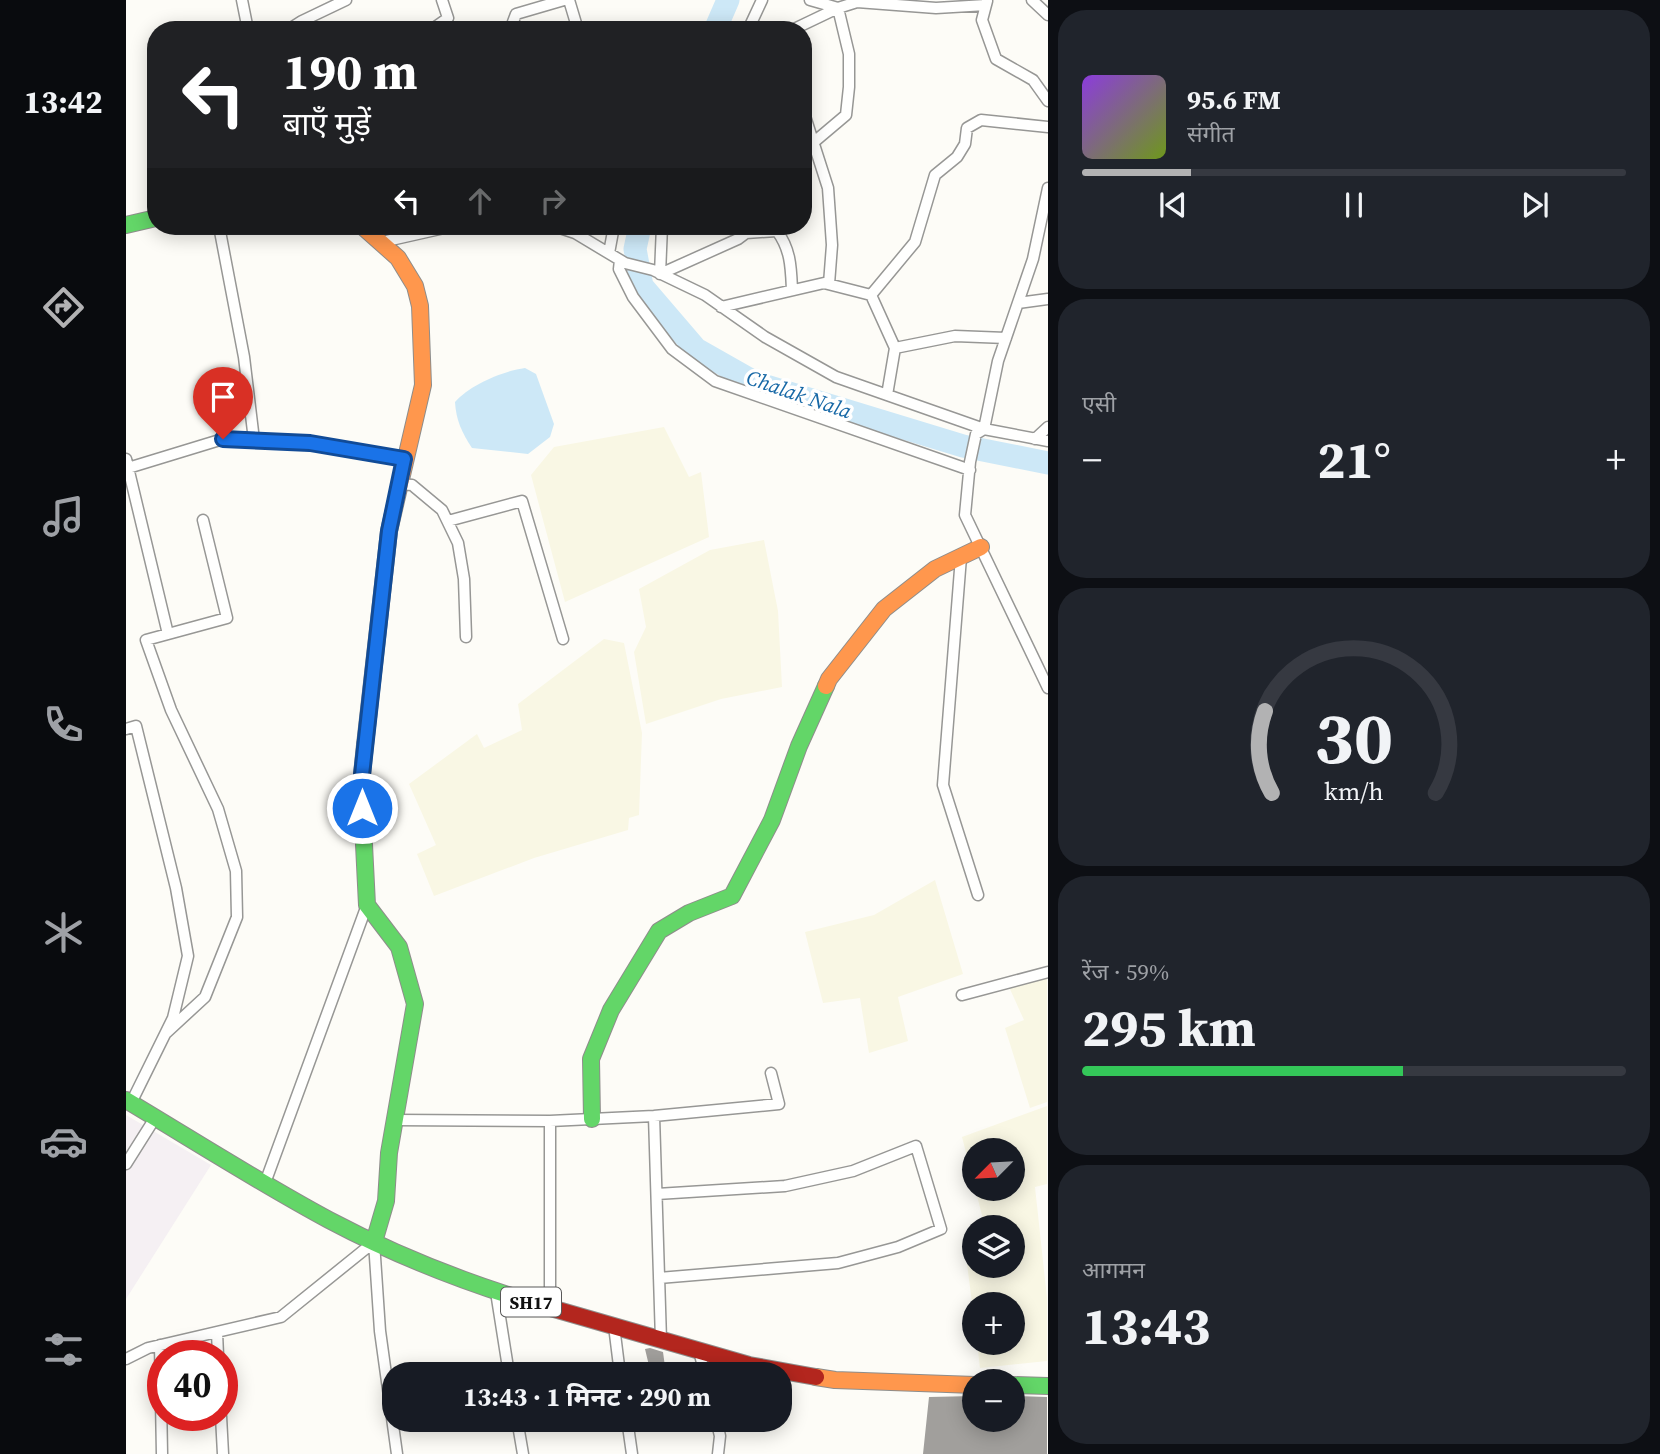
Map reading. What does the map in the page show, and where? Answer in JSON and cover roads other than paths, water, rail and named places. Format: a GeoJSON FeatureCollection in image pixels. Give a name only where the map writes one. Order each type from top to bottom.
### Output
{"type":"FeatureCollection","features":[{"type":"Feature","properties":{"kind":"street"},"geometry":{"type":"LineString","coordinates":[[242,0],[246,21]]}},
{"type":"Feature","properties":{"kind":"street"},"geometry":{"type":"LineString","coordinates":[[301,21],[346,0]]}},
{"type":"Feature","properties":{"kind":"street"},"geometry":{"type":"LineString","coordinates":[[442,0],[448,18],[444,21]]}},
{"type":"Feature","properties":{"kind":"street"},"geometry":{"type":"LineString","coordinates":[[513,21],[516,14],[566,0],[574,21]]}},
{"type":"Feature","properties":{"kind":"street"},"geometry":{"type":"LineString","coordinates":[[752,21],[762,0]]}},
{"type":"Feature","properties":{"kind":"street"},"geometry":{"type":"LineString","coordinates":[[810,0],[838,8]]}},
{"type":"Feature","properties":{"kind":"street"},"geometry":{"type":"LineString","coordinates":[[1032,0],[1048,15]]}},
{"type":"Feature","properties":{"kind":"street"},"geometry":{"type":"LineString","coordinates":[[811,21],[857,2],[936,8],[986,3],[982,20],[996,59],[1033,79],[1048,101]]}},
{"type":"Feature","properties":{"kind":"street"},"geometry":{"type":"LineString","coordinates":[[814,142],[846,115],[849,54],[838,8]]}},
{"type":"Feature","properties":{"kind":"street"},"geometry":{"type":"LineString","coordinates":[[871,295],[915,242],[935,176],[957,157],[965,144],[967,128],[981,120],[1048,127]]}},
{"type":"Feature","properties":{"kind":"street"},"geometry":{"type":"LineString","coordinates":[[812,136],[828,188],[832,245],[829,284]]}},
{"type":"Feature","properties":{"kind":"street"},"geometry":{"type":"LineString","coordinates":[[1048,188],[1032,259],[998,361],[970,466],[965,514],[1048,688]]}},
{"type":"Feature","properties":{"kind":"street"},"geometry":{"type":"LineString","coordinates":[[126,225],[147,220]]}},
{"type":"Feature","properties":{"kind":"street"},"geometry":{"type":"LineString","coordinates":[[221,235],[244,357],[254,440]]}},
{"type":"Feature","properties":{"kind":"street"},"geometry":{"type":"LineString","coordinates":[[265,1183],[367,905],[361,784],[389,531],[423,385],[420,306],[415,286],[398,258],[373,235]]}},
{"type":"Feature","properties":{"kind":"street"},"geometry":{"type":"LineString","coordinates":[[382,242],[413,235]]}},
{"type":"Feature","properties":{"kind":"street"},"geometry":{"type":"LineString","coordinates":[[578,235],[622,262],[657,272],[705,295],[765,337],[836,377],[980,431],[1048,442]]}},
{"type":"Feature","properties":{"kind":"street"},"geometry":{"type":"LineString","coordinates":[[608,253],[612,235]]}},
{"type":"Feature","properties":{"kind":"street"},"geometry":{"type":"LineString","coordinates":[[657,272],[661,235]]}},
{"type":"Feature","properties":{"kind":"street"},"geometry":{"type":"LineString","coordinates":[[657,272],[738,239],[741,235]]}},
{"type":"Feature","properties":{"kind":"street"},"geometry":{"type":"LineString","coordinates":[[781,235],[791,261],[792,290]]}},
{"type":"Feature","properties":{"kind":"street"},"geometry":{"type":"LineString","coordinates":[[622,262],[618,269],[633,297],[672,349],[715,381],[970,466]]}},
{"type":"Feature","properties":{"kind":"street"},"geometry":{"type":"LineString","coordinates":[[721,307],[824,283],[871,295]]}},
{"type":"Feature","properties":{"kind":"street"},"geometry":{"type":"LineString","coordinates":[[871,295],[895,348],[887,395]]}},
{"type":"Feature","properties":{"kind":"street"},"geometry":{"type":"LineString","coordinates":[[1018,303],[1048,299]]}},
{"type":"Feature","properties":{"kind":"street"},"geometry":{"type":"LineString","coordinates":[[895,348],[955,336],[1006,338]]}},
{"type":"Feature","properties":{"kind":"street"},"geometry":{"type":"LineString","coordinates":[[1035,439],[1048,427]]}},
{"type":"Feature","properties":{"kind":"street"},"geometry":{"type":"LineString","coordinates":[[168,634],[127,464],[223,439],[310,443],[404,459]]}},
{"type":"Feature","properties":{"kind":"street"},"geometry":{"type":"LineString","coordinates":[[398,484],[412,485],[442,510],[458,543],[464,579],[466,637]]}},
{"type":"Feature","properties":{"kind":"street"},"geometry":{"type":"LineString","coordinates":[[448,521],[522,501],[563,639]]}},
{"type":"Feature","properties":{"kind":"street"},"geometry":{"type":"LineString","coordinates":[[166,1033],[205,997],[237,917],[236,871],[218,809],[172,710],[146,640],[228,618],[203,520]]}},
{"type":"Feature","properties":{"kind":"street"},"geometry":{"type":"LineString","coordinates":[[592,1119],[591,1059],[611,1010],[659,931],[689,913],[732,896],[772,820],[799,746],[829,679],[884,609],[935,569],[981,547]]}},
{"type":"Feature","properties":{"kind":"street"},"geometry":{"type":"LineString","coordinates":[[961,557],[943,785],[978,895]]}},
{"type":"Feature","properties":{"kind":"street"},"geometry":{"type":"LineString","coordinates":[[126,729],[136,726],[176,888],[188,956],[173,1017],[128,1102]]}},
{"type":"Feature","properties":{"kind":"street"},"geometry":{"type":"LineString","coordinates":[[367,905],[399,947],[415,1004],[389,1153],[386,1201],[374,1242],[380,1331],[397,1454]]}},
{"type":"Feature","properties":{"kind":"street"},"geometry":{"type":"LineString","coordinates":[[962,995],[1048,972]]}},
{"type":"Feature","properties":{"kind":"street"},"geometry":{"type":"LineString","coordinates":[[395,1120],[550,1121],[654,1116],[779,1104],[771,1073]]}},
{"type":"Feature","properties":{"kind":"street","name":"SH17"},"geometry":{"type":"LineString","coordinates":[[128,1102],[329,1220],[374,1242],[496,1292],[749,1365],[835,1380],[962,1385]]}},
{"type":"Feature","properties":{"kind":"street"},"geometry":{"type":"LineString","coordinates":[[654,1116],[662,1340]]}},
{"type":"Feature","properties":{"kind":"street"},"geometry":{"type":"LineString","coordinates":[[126,1164],[129,1151],[155,1118]]}},
{"type":"Feature","properties":{"kind":"street"},"geometry":{"type":"LineString","coordinates":[[550,1121],[550,1308]]}},
{"type":"Feature","properties":{"kind":"street"},"geometry":{"type":"LineString","coordinates":[[657,1194],[785,1186],[853,1171],[916,1146],[941,1229],[898,1247],[838,1264],[659,1278]]}},
{"type":"Feature","properties":{"kind":"street"},"geometry":{"type":"LineString","coordinates":[[182,1340],[281,1317],[374,1242]]}},
{"type":"Feature","properties":{"kind":"street"},"geometry":{"type":"LineString","coordinates":[[496,1292],[507,1362]]}},
{"type":"Feature","properties":{"kind":"street"},"geometry":{"type":"LineString","coordinates":[[614,1326],[618,1362]]}},
{"type":"Feature","properties":{"kind":"street"},"geometry":{"type":"LineString","coordinates":[[217,1332],[217,1340]]}},
{"type":"Feature","properties":{"kind":"street"},"geometry":{"type":"LineString","coordinates":[[126,1359],[147,1350]]}},
{"type":"Feature","properties":{"kind":"street"},"geometry":{"type":"LineString","coordinates":[[699,1351],[702,1362]]}},
{"type":"Feature","properties":{"kind":"street"},"geometry":{"type":"LineString","coordinates":[[1025,1385],[1048,1386]]}},
{"type":"Feature","properties":{"kind":"street"},"geometry":{"type":"LineString","coordinates":[[162,1431],[162,1454]]}},
{"type":"Feature","properties":{"kind":"street"},"geometry":{"type":"LineString","coordinates":[[222,1431],[223,1454]]}},
{"type":"Feature","properties":{"kind":"street"},"geometry":{"type":"LineString","coordinates":[[519,1432],[523,1454]]}},
{"type":"Feature","properties":{"kind":"street"},"geometry":{"type":"LineString","coordinates":[[629,1432],[632,1454]]}},
{"type":"Feature","properties":{"kind":"street"},"geometry":{"type":"LineString","coordinates":[[718,1454],[719,1432]]}},
{"type":"Feature","properties":{"kind":"water"},"geometry":{"type":"Polygon","coordinates":[[[525,368],[536,374],[554,424],[550,437],[528,454],[472,448],[460,426],[455,402],[487,380],[525,368]]]}},
{"type":"Feature","properties":{"kind":"waterway","name":"Chalak Nala"},"geometry":{"type":"LineString","coordinates":[[719,21],[728,0]]}},
{"type":"Feature","properties":{"kind":"waterway","name":"Chalak Nala"},"geometry":{"type":"LineString","coordinates":[[638,235],[635,249],[642,286],[696,349],[756,383],[963,446],[1048,463]]}}]}
